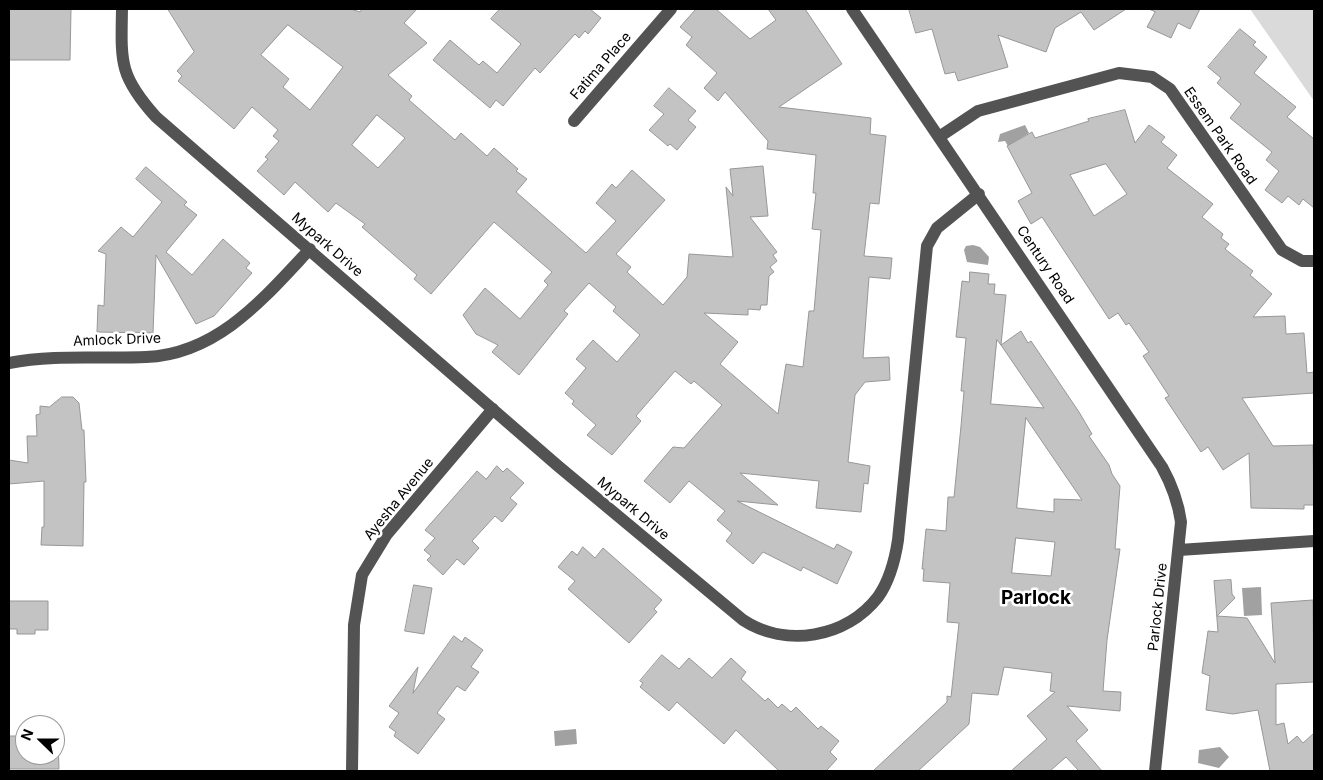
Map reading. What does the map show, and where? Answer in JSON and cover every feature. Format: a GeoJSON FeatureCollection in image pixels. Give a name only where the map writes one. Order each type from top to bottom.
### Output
{"type":"FeatureCollection","features":[{"type":"Feature","properties":{"kind":"street","name":"Mypark Drive"},"geometry":{"type":"LineString","coordinates":[[122,9],[122,57],[128,79],[141,100],[156,117],[558,466],[751,625],[768,633],[789,637],[812,635],[841,626],[866,610],[878,596],[889,578],[896,557],[927,246],[938,228],[979,194]]}},
{"type":"Feature","properties":{"kind":"street","name":"Fatima Place"},"geometry":{"type":"LineString","coordinates":[[574,121],[671,9]]}},
{"type":"Feature","properties":{"kind":"street","name":"Century Road"},"geometry":{"type":"LineString","coordinates":[[852,9],[1162,467],[1178,502],[1181,522],[1179,550]]}},
{"type":"Feature","properties":{"kind":"street","name":"Essem Park Road"},"geometry":{"type":"LineString","coordinates":[[940,137],[978,111],[1119,73],[1152,77],[1170,89],[1282,250],[1302,261],[1314,261]]}},
{"type":"Feature","properties":{"kind":"street","name":"Amlock Drive"},"geometry":{"type":"LineString","coordinates":[[9,364],[52,357],[148,357],[197,346],[227,330],[259,303],[310,249]]}},
{"type":"Feature","properties":{"kind":"street","name":"Ayesha Avenue"},"geometry":{"type":"LineString","coordinates":[[352,771],[354,624],[362,575],[387,534],[493,409]]}},
{"type":"Feature","properties":{"kind":"street","name":"Parlock Drive"},"geometry":{"type":"LineString","coordinates":[[1155,771],[1179,550],[1314,541]]}},
{"type":"Feature","properties":{"kind":"shaded area"},"geometry":{"type":"Polygon","coordinates":[[[1250,9],[1314,9],[1314,101],[1250,9]]]}},
{"type":"Feature","properties":{"kind":"shaded area"},"geometry":{"type":"Polygon","coordinates":[[[1025,125],[1029,133],[1008,146],[1005,141],[998,142],[1000,134],[1025,125]]]}},
{"type":"Feature","properties":{"kind":"shaded area"},"geometry":{"type":"Polygon","coordinates":[[[966,246],[980,247],[989,257],[988,265],[967,262],[964,250],[966,246]]]}},
{"type":"Feature","properties":{"kind":"shaded area"},"geometry":{"type":"Polygon","coordinates":[[[1261,587],[1262,615],[1244,616],[1242,588],[1261,587]]]}},
{"type":"Feature","properties":{"kind":"shaded area"},"geometry":{"type":"Polygon","coordinates":[[[576,729],[577,744],[555,746],[554,731],[576,729]]]}},
{"type":"Feature","properties":{"kind":"shaded area"},"geometry":{"type":"Polygon","coordinates":[[[1220,747],[1229,757],[1219,768],[1198,763],[1199,750],[1220,747]]]}},
{"type":"Feature","properties":{"kind":"building"},"geometry":{"type":"Polygon","coordinates":[[[9,9],[71,9],[70,60],[9,60],[9,9]]]}},
{"type":"Feature","properties":{"kind":"building"},"geometry":{"type":"Polygon","coordinates":[[[168,9],[351,9],[360,12],[362,9],[417,9],[404,23],[427,43],[388,75],[412,96],[409,100],[455,140],[461,133],[487,156],[494,148],[518,169],[516,171],[527,179],[516,192],[586,253],[616,221],[596,203],[612,184],[616,188],[632,170],[665,200],[616,254],[631,267],[627,272],[663,305],[687,277],[689,254],[733,257],[726,187],[733,196],[730,169],[763,166],[768,216],[750,217],[777,252],[773,255],[777,261],[770,267],[774,272],[769,276],[767,305],[761,305],[760,310],[748,309],[748,315],[704,313],[738,342],[720,364],[778,414],[786,364],[803,367],[809,311],[814,311],[821,230],[812,229],[816,193],[813,193],[816,155],[767,149],[768,141],[725,92],[718,101],[704,88],[717,73],[686,45],[692,37],[680,27],[696,9],[716,9],[750,39],[776,20],[768,9],[805,9],[842,64],[779,107],[871,118],[870,134],[886,136],[879,204],[870,203],[864,256],[892,258],[890,279],[869,277],[863,358],[889,357],[890,380],[865,382],[855,395],[848,462],[870,466],[868,484],[864,483],[861,512],[816,508],[819,481],[740,473],[778,505],[737,501],[834,549],[837,544],[852,552],[837,584],[803,567],[801,571],[763,552],[753,564],[726,541],[732,533],[717,520],[725,511],[689,481],[670,503],[644,481],[673,447],[684,448],[722,405],[694,381],[691,384],[675,371],[636,416],[641,421],[612,455],[587,435],[596,425],[572,404],[574,401],[565,393],[586,368],[576,359],[593,340],[617,362],[640,335],[613,311],[616,307],[589,283],[564,311],[568,314],[519,375],[492,352],[498,345],[476,334],[463,315],[485,288],[520,319],[548,285],[544,281],[552,272],[494,222],[431,294],[414,279],[417,275],[362,227],[365,224],[336,203],[328,212],[295,182],[284,195],[257,171],[268,159],[265,157],[279,141],[273,136],[278,130],[252,107],[234,129],[178,81],[182,76],[177,71],[194,52],[168,9]],[[288,25],[261,55],[289,79],[283,87],[310,110],[343,67],[288,25]],[[377,115],[352,145],[378,168],[405,138],[377,115]]]}},
{"type":"Feature","properties":{"kind":"building"},"geometry":{"type":"Polygon","coordinates":[[[500,9],[590,9],[601,18],[588,34],[585,31],[579,38],[575,34],[540,73],[535,68],[503,106],[496,100],[490,108],[433,60],[450,40],[479,65],[483,61],[497,73],[521,44],[491,19],[500,9]]]}},
{"type":"Feature","properties":{"kind":"building"},"geometry":{"type":"Polygon","coordinates":[[[909,9],[1126,9],[1094,30],[1081,12],[1055,28],[1046,52],[998,35],[1008,67],[958,81],[955,72],[945,74],[932,29],[916,33],[909,9]]]}},
{"type":"Feature","properties":{"kind":"building"},"geometry":{"type":"Polygon","coordinates":[[[1149,9],[1200,9],[1190,29],[1178,23],[1171,38],[1147,27],[1155,12],[1149,9]]]}},
{"type":"Feature","properties":{"kind":"building"},"geometry":{"type":"Polygon","coordinates":[[[1240,29],[1256,42],[1253,45],[1267,57],[1254,73],[1296,107],[1287,117],[1314,139],[1314,208],[1303,199],[1299,205],[1288,196],[1282,203],[1265,190],[1279,171],[1266,160],[1272,152],[1230,118],[1241,104],[1217,83],[1221,78],[1208,67],[1240,29]]]}},
{"type":"Feature","properties":{"kind":"building"},"geometry":{"type":"Polygon","coordinates":[[[669,88],[696,111],[688,120],[696,127],[677,150],[670,144],[668,146],[649,130],[664,114],[654,106],[669,88]]]}},
{"type":"Feature","properties":{"kind":"building"},"geometry":{"type":"Polygon","coordinates":[[[1125,110],[1135,143],[1149,125],[1165,137],[1161,142],[1177,155],[1167,168],[1213,204],[1202,217],[1223,234],[1221,238],[1229,244],[1225,249],[1253,271],[1250,275],[1272,294],[1253,317],[1285,316],[1286,334],[1304,333],[1307,373],[1314,372],[1314,393],[1242,398],[1273,446],[1313,445],[1314,505],[1304,505],[1304,509],[1251,508],[1249,453],[1223,470],[1208,447],[1201,452],[1165,398],[1169,396],[1143,356],[1149,352],[1129,323],[1126,325],[1118,313],[1109,319],[1042,217],[1031,224],[1018,201],[1032,193],[1007,146],[1032,132],[1035,138],[1089,121],[1088,119],[1125,110]],[[1106,164],[1070,175],[1094,216],[1127,194],[1106,164]]]}},
{"type":"Feature","properties":{"kind":"building"},"geometry":{"type":"Polygon","coordinates":[[[146,167],[187,202],[184,205],[197,215],[166,252],[192,275],[223,239],[250,263],[246,268],[252,273],[214,316],[196,324],[156,255],[153,333],[97,332],[98,305],[104,306],[106,254],[98,251],[121,227],[133,237],[162,202],[136,179],[146,167]]]}},
{"type":"Feature","properties":{"kind":"building"},"geometry":{"type":"Polygon","coordinates":[[[970,272],[989,274],[988,284],[995,284],[994,294],[1006,295],[1001,345],[1021,331],[1028,343],[1031,341],[1079,412],[1092,434],[1089,436],[1109,465],[1112,474],[1120,486],[1115,549],[1120,549],[1107,640],[1103,691],[1121,692],[1120,711],[1067,706],[1088,730],[1076,741],[1102,771],[1079,771],[1066,757],[1050,771],[1011,771],[1047,739],[1027,716],[1055,692],[1050,691],[1052,673],[1004,667],[998,695],[972,693],[969,724],[918,771],[873,771],[947,702],[947,696],[951,697],[959,623],[947,622],[950,583],[923,581],[924,569],[922,569],[926,529],[946,531],[948,497],[954,497],[964,391],[961,391],[966,338],[956,337],[962,281],[969,282],[970,272]],[[997,340],[991,404],[1044,408],[1001,345],[997,340]],[[1026,418],[1017,508],[1054,512],[1054,499],[1082,500],[1026,418]],[[1016,538],[1012,573],[1051,576],[1055,542],[1016,538]]]}},
{"type":"Feature","properties":{"kind":"building"},"geometry":{"type":"Polygon","coordinates":[[[62,397],[73,397],[79,403],[82,430],[84,430],[86,482],[84,482],[83,546],[41,545],[42,527],[44,527],[44,481],[9,484],[9,460],[28,463],[27,436],[37,436],[36,415],[40,414],[40,406],[49,407],[62,397]]]}},
{"type":"Feature","properties":{"kind":"building"},"geometry":{"type":"Polygon","coordinates":[[[497,466],[503,472],[507,468],[524,483],[510,498],[517,504],[502,522],[495,516],[472,541],[479,548],[464,565],[457,559],[443,575],[427,560],[431,556],[424,550],[435,538],[425,530],[477,471],[486,479],[497,466]]]}},
{"type":"Feature","properties":{"kind":"building"},"geometry":{"type":"Polygon","coordinates":[[[583,547],[595,558],[603,548],[662,600],[654,609],[657,612],[629,643],[568,589],[575,581],[558,567],[572,551],[577,555],[583,547]]]}},
{"type":"Feature","properties":{"kind":"building"},"geometry":{"type":"Polygon","coordinates":[[[1231,580],[1232,594],[1235,598],[1217,616],[1247,618],[1275,663],[1271,603],[1313,600],[1314,682],[1276,684],[1276,725],[1284,723],[1288,744],[1297,736],[1303,743],[1314,733],[1314,771],[1270,771],[1258,710],[1233,714],[1206,710],[1210,676],[1202,673],[1208,631],[1218,632],[1214,581],[1231,580]]]}},
{"type":"Feature","properties":{"kind":"building"},"geometry":{"type":"Polygon","coordinates":[[[414,585],[432,588],[424,634],[405,631],[414,585]]]}},
{"type":"Feature","properties":{"kind":"building"},"geometry":{"type":"Polygon","coordinates":[[[9,601],[48,601],[48,630],[35,630],[35,634],[17,634],[17,629],[9,629],[9,601]]]}},
{"type":"Feature","properties":{"kind":"building"},"geometry":{"type":"Polygon","coordinates":[[[454,636],[462,642],[465,637],[483,650],[471,667],[479,672],[465,691],[457,686],[437,713],[445,719],[418,754],[394,736],[396,732],[389,727],[399,713],[389,706],[418,667],[413,693],[454,636]]]}},
{"type":"Feature","properties":{"kind":"building"},"geometry":{"type":"Polygon","coordinates":[[[662,655],[679,669],[689,658],[712,678],[731,658],[746,672],[741,679],[765,701],[768,698],[778,708],[782,704],[791,712],[796,707],[818,729],[821,726],[839,741],[830,752],[837,759],[826,771],[779,771],[736,730],[724,744],[677,702],[669,711],[640,687],[643,683],[640,681],[662,655]]]}},
{"type":"Feature","properties":{"kind":"building"},"geometry":{"type":"Polygon","coordinates":[[[9,736],[15,736],[15,765],[59,765],[59,769],[9,769],[9,736]]]}},
{"type":"Feature","properties":{"kind":"district","name":"Parlock"},"geometry":{"type":"Point","coordinates":[1036,598]}}]}
